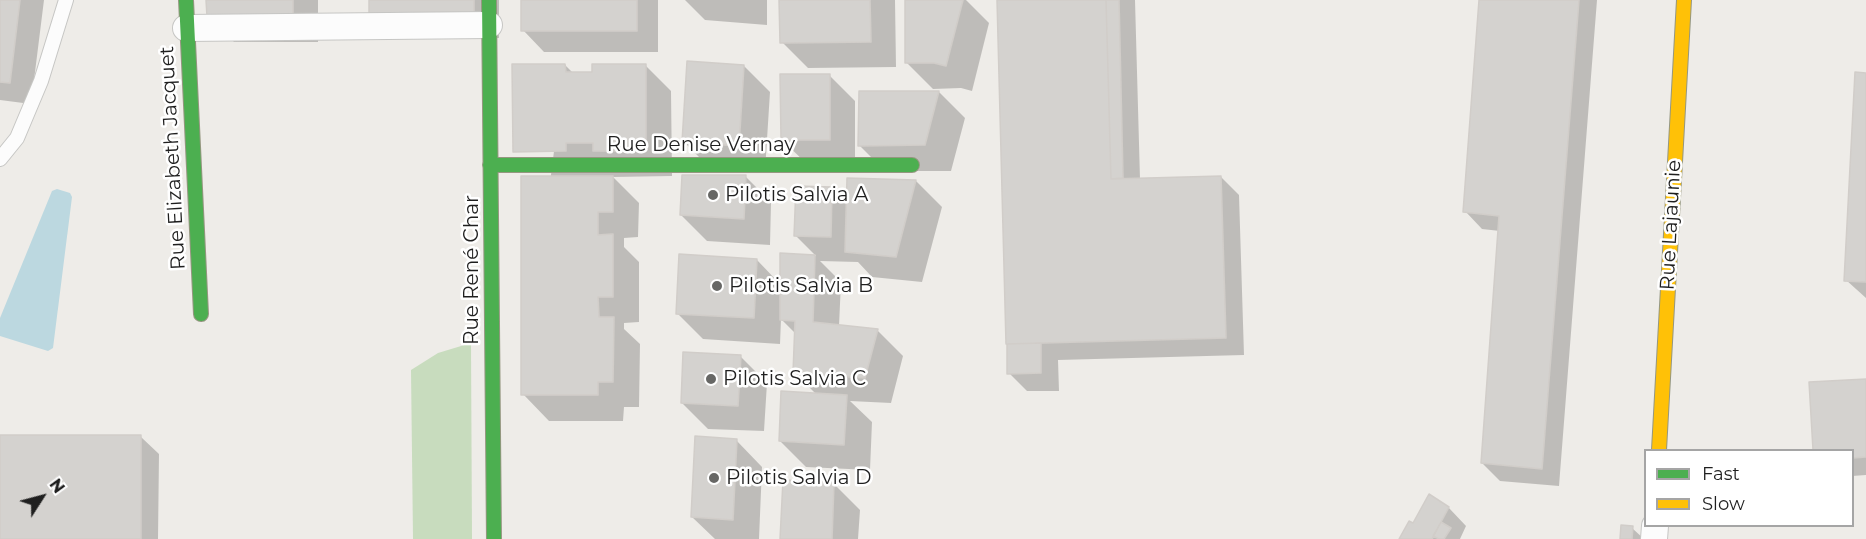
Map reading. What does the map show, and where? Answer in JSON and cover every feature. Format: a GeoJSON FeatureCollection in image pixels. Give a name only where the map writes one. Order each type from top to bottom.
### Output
{"type":"FeatureCollection","features":[{"type":"Feature","properties":{"kind":"street","name":"Rue Elizabeth Jacquet"},"geometry":{"type":"LineString","coordinates":[[186,0],[201,314]]}},
{"type":"Feature","properties":{"kind":"street","name":"Rue René Char"},"geometry":{"type":"LineString","coordinates":[[489,0],[494,539]]}},
{"type":"Feature","properties":{"kind":"street","name":"Rue Lajaunie"},"geometry":{"type":"LineString","coordinates":[[1659,449],[1684,0]]}},
{"type":"Feature","properties":{"kind":"street"},"geometry":{"type":"LineString","coordinates":[[186,28],[489,25]]}},
{"type":"Feature","properties":{"kind":"street","name":"Rue Denise Vernay"},"geometry":{"type":"LineString","coordinates":[[490,165],[912,165]]}},
{"type":"Feature","properties":{"kind":"lane"},"geometry":{"type":"LineString","coordinates":[[0,159],[17,138],[41,81],[66,0]]}},
{"type":"Feature","properties":{"kind":"green space"},"geometry":{"type":"Polygon","coordinates":[[[471,343],[472,539],[413,539],[411,370],[438,353],[471,343]]]}},
{"type":"Feature","properties":{"kind":"water"},"geometry":{"type":"Polygon","coordinates":[[[57,189],[70,193],[72,197],[53,348],[48,351],[0,336],[0,318],[52,191],[57,189]]]}},
{"type":"Feature","properties":{"kind":"building"},"geometry":{"type":"Polygon","coordinates":[[[0,0],[20,0],[10,83],[0,82],[0,0]]]}},
{"type":"Feature","properties":{"kind":"building"},"geometry":{"type":"Polygon","coordinates":[[[206,0],[293,0],[293,16],[207,17],[206,0]]]}},
{"type":"Feature","properties":{"kind":"building"},"geometry":{"type":"Polygon","coordinates":[[[369,0],[474,0],[474,12],[369,13],[369,0]]]}},
{"type":"Feature","properties":{"kind":"building"},"geometry":{"type":"Polygon","coordinates":[[[521,0],[637,0],[637,31],[521,31],[521,0]]]}},
{"type":"Feature","properties":{"kind":"building"},"geometry":{"type":"Polygon","coordinates":[[[779,0],[870,0],[871,42],[780,43],[779,0]]]}},
{"type":"Feature","properties":{"kind":"building"},"geometry":{"type":"Polygon","coordinates":[[[905,0],[963,0],[946,66],[934,63],[905,63],[905,0]]]}},
{"type":"Feature","properties":{"kind":"building"},"geometry":{"type":"Polygon","coordinates":[[[997,0],[1106,0],[1111,179],[1221,176],[1226,338],[1006,344],[997,0]]]}},
{"type":"Feature","properties":{"kind":"building"},"geometry":{"type":"Polygon","coordinates":[[[1106,0],[1119,0],[1123,178],[1111,179],[1106,0]]]}},
{"type":"Feature","properties":{"kind":"building"},"geometry":{"type":"Polygon","coordinates":[[[1479,0],[1579,0],[1542,469],[1481,463],[1499,216],[1463,212],[1479,0]]]}},
{"type":"Feature","properties":{"kind":"building"},"geometry":{"type":"Polygon","coordinates":[[[687,61],[744,65],[739,146],[682,142],[687,61]]]}},
{"type":"Feature","properties":{"kind":"building"},"geometry":{"type":"Polygon","coordinates":[[[512,64],[565,64],[566,72],[592,72],[592,64],[646,64],[646,151],[593,151],[593,143],[566,143],[566,151],[513,152],[512,64]]]}},
{"type":"Feature","properties":{"kind":"building"},"geometry":{"type":"Polygon","coordinates":[[[1855,72],[1866,73],[1866,282],[1844,281],[1855,72]]]}},
{"type":"Feature","properties":{"kind":"building"},"geometry":{"type":"Polygon","coordinates":[[[780,74],[830,74],[830,140],[781,140],[780,74]]]}},
{"type":"Feature","properties":{"kind":"building"},"geometry":{"type":"Polygon","coordinates":[[[859,91],[939,91],[925,145],[858,146],[859,91]]]}},
{"type":"Feature","properties":{"kind":"building","name":"Pilotis Salvia A"},"geometry":{"type":"Polygon","coordinates":[[[682,175],[746,175],[744,219],[680,215],[682,175]]]}},
{"type":"Feature","properties":{"kind":"building"},"geometry":{"type":"Polygon","coordinates":[[[521,176],[613,176],[613,212],[598,212],[598,235],[613,234],[613,297],[598,297],[599,317],[614,317],[613,382],[598,382],[598,395],[521,395],[521,176]]]}},
{"type":"Feature","properties":{"kind":"building"},"geometry":{"type":"Polygon","coordinates":[[[847,178],[916,180],[896,257],[845,252],[847,178]]]}},
{"type":"Feature","properties":{"kind":"building"},"geometry":{"type":"Polygon","coordinates":[[[796,186],[832,187],[831,237],[794,236],[796,186]]]}},
{"type":"Feature","properties":{"kind":"building"},"geometry":{"type":"Polygon","coordinates":[[[780,253],[815,255],[813,322],[878,329],[865,378],[793,373],[795,321],[780,320],[780,253]]]}},
{"type":"Feature","properties":{"kind":"building","name":"Pilotis Salvia B"},"geometry":{"type":"Polygon","coordinates":[[[679,254],[757,259],[754,318],[676,314],[679,254]]]}},
{"type":"Feature","properties":{"kind":"building"},"geometry":{"type":"Polygon","coordinates":[[[1041,343],[1041,373],[1007,374],[1007,344],[1041,343]]]}},
{"type":"Feature","properties":{"kind":"building","name":"Pilotis Salvia C"},"geometry":{"type":"Polygon","coordinates":[[[683,352],[741,355],[738,406],[681,403],[683,352]]]}},
{"type":"Feature","properties":{"kind":"building"},"geometry":{"type":"Polygon","coordinates":[[[1866,379],[1866,457],[1854,458],[1854,449],[1813,449],[1809,382],[1866,379]]]}},
{"type":"Feature","properties":{"kind":"building"},"geometry":{"type":"Polygon","coordinates":[[[781,391],[847,395],[844,445],[779,441],[781,391]]]}},
{"type":"Feature","properties":{"kind":"building"},"geometry":{"type":"Polygon","coordinates":[[[0,435],[141,435],[141,539],[0,539],[0,435]]]}},
{"type":"Feature","properties":{"kind":"building","name":"Pilotis Salvia D"},"geometry":{"type":"Polygon","coordinates":[[[695,436],[737,439],[733,520],[691,517],[695,436]]]}},
{"type":"Feature","properties":{"kind":"building"},"geometry":{"type":"Polygon","coordinates":[[[783,480],[834,482],[832,539],[780,539],[783,480]]]}},
{"type":"Feature","properties":{"kind":"building"},"geometry":{"type":"Polygon","coordinates":[[[1429,494],[1449,507],[1432,539],[1399,539],[1409,521],[1413,523],[1429,494]]]}},
{"type":"Feature","properties":{"kind":"building"},"geometry":{"type":"Polygon","coordinates":[[[1441,522],[1451,528],[1444,539],[1433,536],[1441,522]]]}},
{"type":"Feature","properties":{"kind":"building"},"geometry":{"type":"Polygon","coordinates":[[[1621,525],[1633,526],[1632,539],[1620,539],[1621,525]]]}},
{"type":"Feature","properties":{"kind":"traffic: fast"},"geometry":{"type":"LineString","coordinates":[[186,0],[201,314]]}},
{"type":"Feature","properties":{"kind":"traffic: fast"},"geometry":{"type":"LineString","coordinates":[[489,0],[494,539]]}},
{"type":"Feature","properties":{"kind":"traffic: fast"},"geometry":{"type":"LineString","coordinates":[[490,165],[912,165]]}},
{"type":"Feature","properties":{"kind":"traffic: slow"},"geometry":{"type":"LineString","coordinates":[[1659,449],[1684,0]]}},
{"type":"Feature","properties":{"kind":"place","name":"Pilotis Salvia A"},"geometry":{"type":"Point","coordinates":[713,195]}},
{"type":"Feature","properties":{"kind":"place","name":"Pilotis Salvia B"},"geometry":{"type":"Point","coordinates":[717,286]}},
{"type":"Feature","properties":{"kind":"place","name":"Pilotis Salvia C"},"geometry":{"type":"Point","coordinates":[711,379]}},
{"type":"Feature","properties":{"kind":"place","name":"Pilotis Salvia D"},"geometry":{"type":"Point","coordinates":[714,478]}}]}
